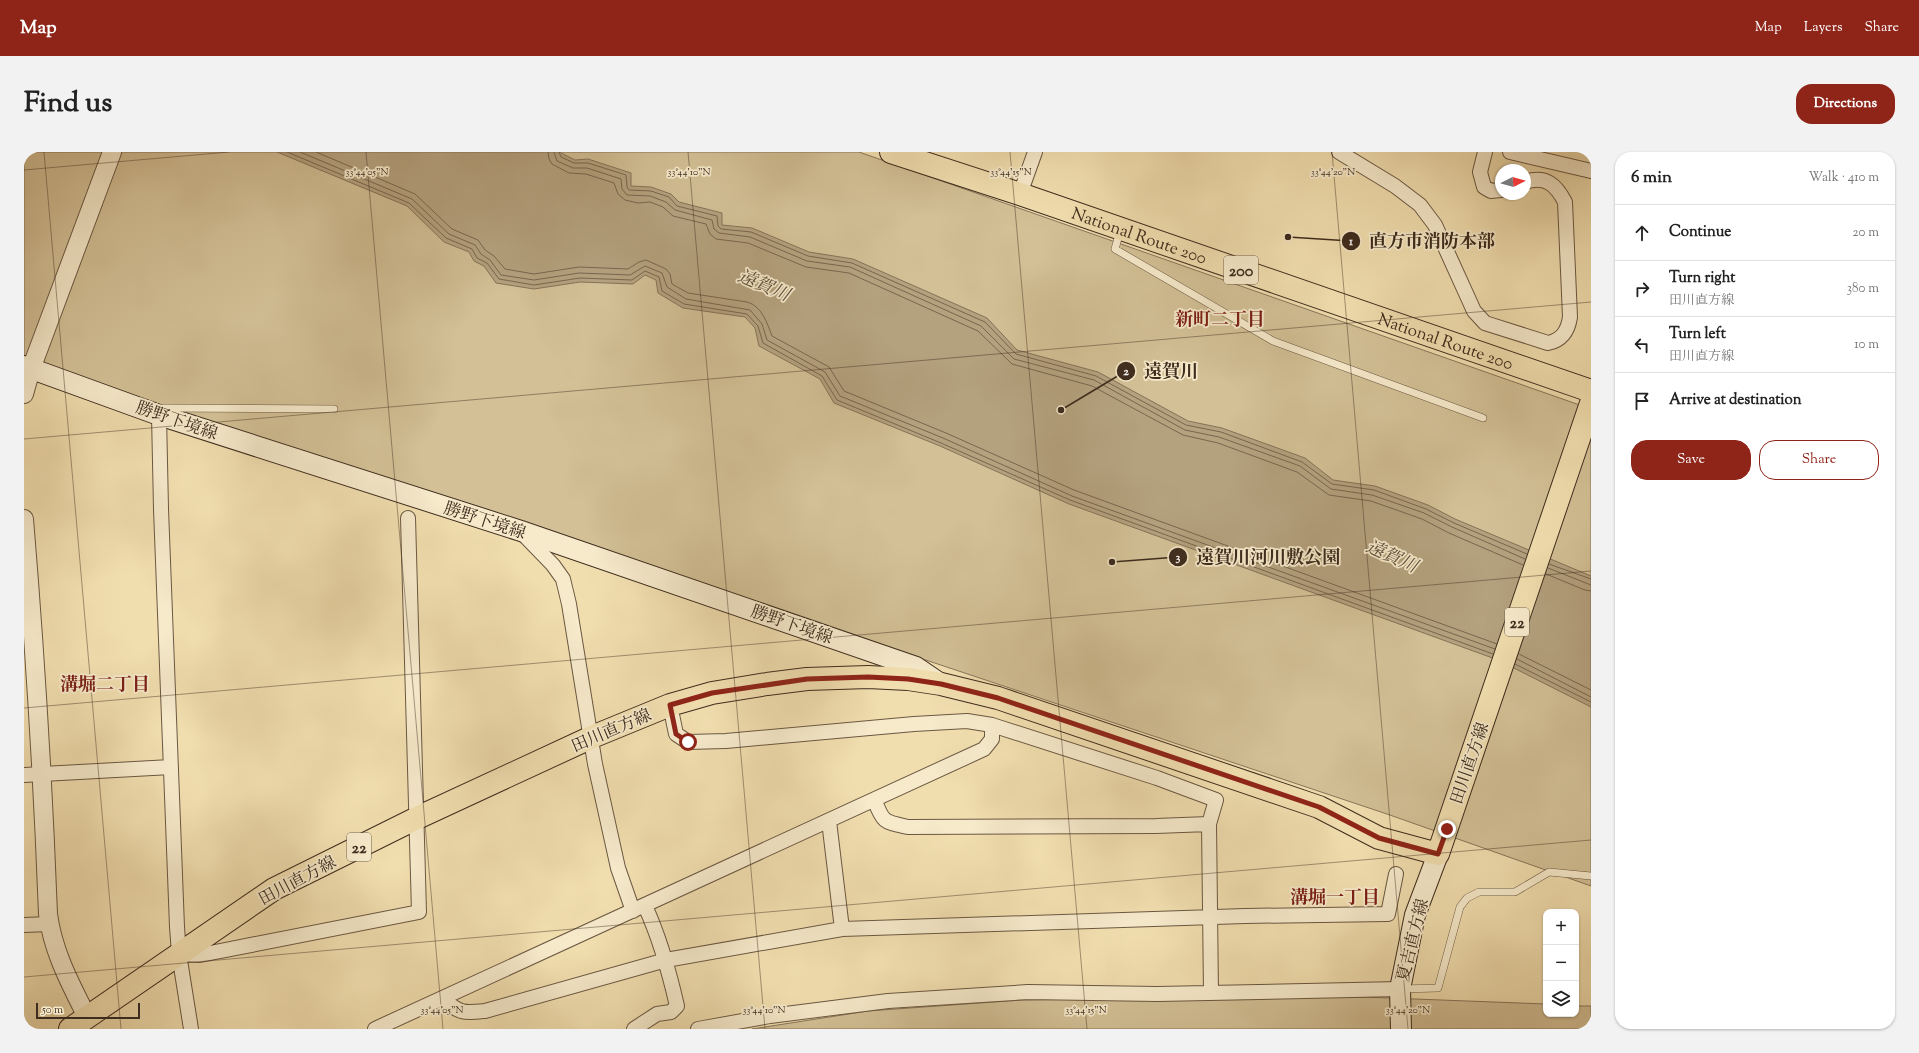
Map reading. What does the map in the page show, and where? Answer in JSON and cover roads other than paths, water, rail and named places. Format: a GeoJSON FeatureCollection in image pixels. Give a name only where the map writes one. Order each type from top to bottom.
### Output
{"type":"FeatureCollection","features":[{"type":"Feature","properties":{"kind":"main road","name":"National Route 200"},"geometry":{"type":"LineString","coordinates":[[891,152],[1020,194],[1591,390]]}},
{"type":"Feature","properties":{"kind":"main road","name":"勝野下境線"},"geometry":{"type":"LineString","coordinates":[[30,363],[159,415],[521,531],[916,667],[941,684]]}},
{"type":"Feature","properties":{"kind":"main road","name":"田川直方線"},"geometry":{"type":"LineString","coordinates":[[78,1023],[274,889],[417,818],[592,738],[670,705],[712,693],[807,679],[868,677],[908,679],[941,684],[998,698],[1319,807],[1379,838],[1438,854],[1589,408]]}},
{"type":"Feature","properties":{"kind":"main road","name":"夏吉直方線"},"geometry":{"type":"LineString","coordinates":[[1401,1029],[1400,995],[1415,915],[1438,854]]}},
{"type":"Feature","properties":{"kind":"street"},"geometry":{"type":"LineString","coordinates":[[24,394],[30,363],[112,152]]}},
{"type":"Feature","properties":{"kind":"street"},"geometry":{"type":"LineString","coordinates":[[1020,194],[1035,152]]}},
{"type":"Feature","properties":{"kind":"street"},"geometry":{"type":"LineString","coordinates":[[1339,152],[1395,186],[1420,205],[1435,225],[1474,311],[1485,323],[1548,343],[1557,341],[1563,336],[1568,326],[1570,317],[1565,202],[1558,188],[1549,182],[1539,180],[1531,181]]}},
{"type":"Feature","properties":{"kind":"street"},"geometry":{"type":"LineString","coordinates":[[1484,152],[1480,172],[1484,187],[1491,191],[1495,191]]}},
{"type":"Feature","properties":{"kind":"street"},"geometry":{"type":"LineString","coordinates":[[1510,152],[1591,171]]}},
{"type":"Feature","properties":{"kind":"street"},"geometry":{"type":"LineString","coordinates":[[159,415],[170,767],[179,954],[190,1029]]}},
{"type":"Feature","properties":{"kind":"street"},"geometry":{"type":"LineString","coordinates":[[179,954],[200,955],[419,912],[408,518]]}},
{"type":"Feature","properties":{"kind":"street"},"geometry":{"type":"LineString","coordinates":[[24,519],[36,659],[50,934],[78,1023]]}},
{"type":"Feature","properties":{"kind":"street"},"geometry":{"type":"LineString","coordinates":[[521,531],[563,579],[569,604],[592,738],[595,764],[618,868],[639,908],[658,934],[677,1006],[671,1012],[656,1014],[634,1029]]}},
{"type":"Feature","properties":{"kind":"street"},"geometry":{"type":"LineString","coordinates":[[670,705],[676,734],[688,742],[726,741],[914,724],[967,721],[992,725],[1158,778],[1216,800],[1209,824],[1211,993]]}},
{"type":"Feature","properties":{"kind":"street"},"geometry":{"type":"LineString","coordinates":[[375,1029],[444,999],[639,908],[875,801],[984,749],[992,739],[992,725]]}},
{"type":"Feature","properties":{"kind":"street"},"geometry":{"type":"LineString","coordinates":[[24,775],[170,767]]}},
{"type":"Feature","properties":{"kind":"street"},"geometry":{"type":"LineString","coordinates":[[875,801],[881,818],[890,823],[908,827],[1156,826],[1209,824]]}},
{"type":"Feature","properties":{"kind":"street"},"geometry":{"type":"LineString","coordinates":[[830,821],[842,929]]}},
{"type":"Feature","properties":{"kind":"street"},"geometry":{"type":"LineString","coordinates":[[444,999],[452,1008],[460,1012],[485,1011],[666,960],[842,929],[1210,917],[1388,914],[1396,874]]}},
{"type":"Feature","properties":{"kind":"street"},"geometry":{"type":"LineString","coordinates":[[24,925],[49,924]]}},
{"type":"Feature","properties":{"kind":"street"},"geometry":{"type":"LineString","coordinates":[[698,1029],[770,1016],[888,1001],[1028,992],[1400,995]]}},
{"type":"Feature","properties":{"kind":"lane"},"geometry":{"type":"LineString","coordinates":[[1120,229],[1115,248],[1273,341],[1483,418]]}},
{"type":"Feature","properties":{"kind":"lane"},"geometry":{"type":"LineString","coordinates":[[140,408],[334,409]]}},
{"type":"Feature","properties":{"kind":"lane"},"geometry":{"type":"LineString","coordinates":[[1400,995],[1438,988],[1460,907],[1467,898],[1479,892],[1515,892],[1549,872],[1591,876]]}},
{"type":"Feature","properties":{"kind":"water"},"geometry":{"type":"Polygon","coordinates":[[[277,152],[559,152],[575,160],[588,159],[631,173],[631,186],[651,187],[671,194],[679,202],[722,213],[722,225],[752,228],[809,252],[853,259],[987,318],[1017,350],[1098,372],[1188,421],[1222,428],[1305,458],[1333,480],[1375,486],[1428,505],[1455,519],[1591,576],[1591,707],[1498,660],[1069,504],[940,446],[834,403],[820,379],[759,346],[755,328],[745,317],[683,308],[658,293],[656,280],[645,275],[633,284],[580,282],[534,289],[496,283],[484,266],[474,261],[469,252],[444,242],[407,206],[277,152]]]}},
{"type":"Feature","properties":{"kind":"place","name":"直方市消防本部"},"geometry":{"type":"Point","coordinates":[1288,237]}},
{"type":"Feature","properties":{"kind":"place","name":"遠賀川"},"geometry":{"type":"Point","coordinates":[1061,410]}},
{"type":"Feature","properties":{"kind":"place","name":"遠賀川河川敷公園"},"geometry":{"type":"Point","coordinates":[1112,562]}},
{"type":"Feature","properties":{"kind":"district","name":"新町二丁目"},"geometry":{"type":"Point","coordinates":[1220,319]}},
{"type":"Feature","properties":{"kind":"district","name":"溝堀二丁目"},"geometry":{"type":"Point","coordinates":[105,684]}},
{"type":"Feature","properties":{"kind":"district","name":"溝堀一丁目"},"geometry":{"type":"Point","coordinates":[1335,897]}}]}
